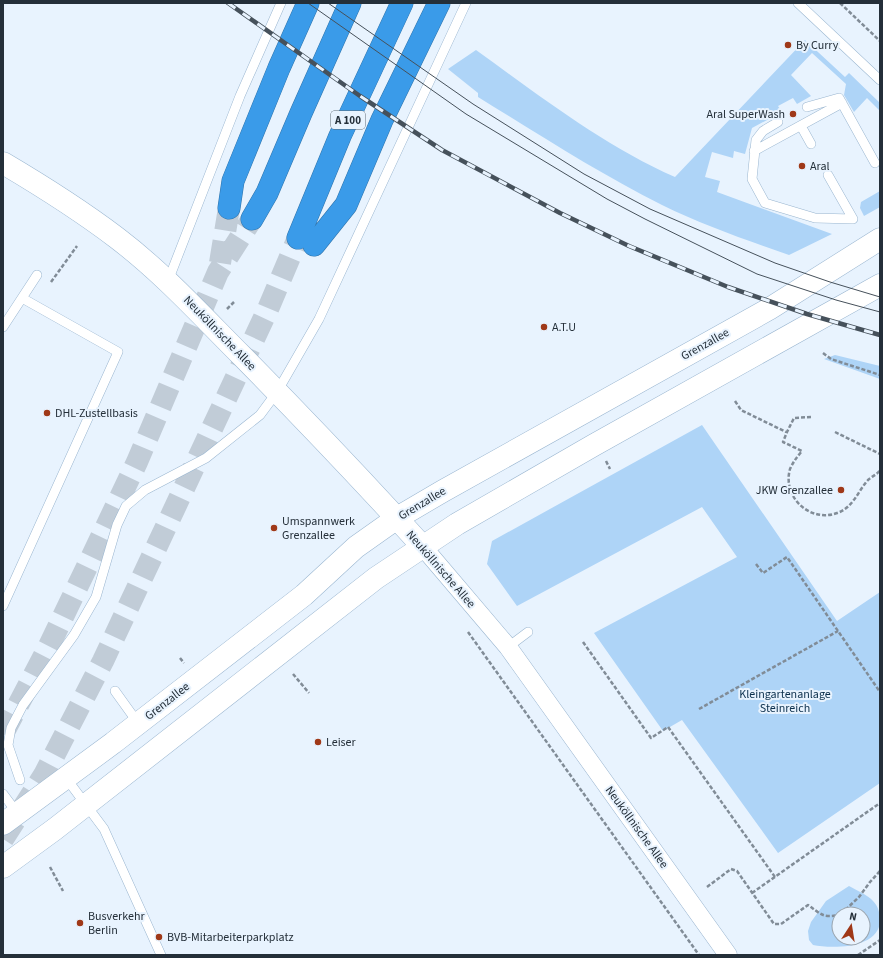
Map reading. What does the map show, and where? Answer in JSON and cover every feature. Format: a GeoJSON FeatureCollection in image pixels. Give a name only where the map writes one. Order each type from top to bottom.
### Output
{"type":"FeatureCollection","features":[{"type":"Feature","properties":{"kind":"highway"},"geometry":{"type":"LineString","coordinates":[[229,208],[233,181],[279,68],[308,3]]}},
{"type":"Feature","properties":{"kind":"highway"},"geometry":{"type":"LineString","coordinates":[[252,219],[267,193],[350,3]]}},
{"type":"Feature","properties":{"kind":"highway","name":"A 100"},"geometry":{"type":"LineString","coordinates":[[398,6],[340,136],[306,241],[346,205],[382,120],[439,3]]}},
{"type":"Feature","properties":{"kind":"main road","name":"Neuköllnische Allee"},"geometry":{"type":"LineString","coordinates":[[3,163],[55,194],[117,238],[168,281],[277,392],[423,547]]}},
{"type":"Feature","properties":{"kind":"main road","name":"Grenzallee"},"geometry":{"type":"LineString","coordinates":[[11,819],[304,595],[356,547],[397,518],[769,309],[880,239]]}},
{"type":"Feature","properties":{"kind":"main road"},"geometry":{"type":"LineString","coordinates":[[3,866],[50,834],[376,578],[457,524],[594,445],[880,285]]}},
{"type":"Feature","properties":{"kind":"street","name":"Neuköllnische Allee"},"geometry":{"type":"LineString","coordinates":[[423,547],[508,647],[728,955]]}},
{"type":"Feature","properties":{"kind":"lane"},"geometry":{"type":"LineString","coordinates":[[168,281],[240,96],[281,3]]}},
{"type":"Feature","properties":{"kind":"lane"},"geometry":{"type":"LineString","coordinates":[[20,780],[8,746],[11,728],[23,705],[74,635],[96,596],[117,525],[126,506],[145,490],[206,458],[260,415],[277,392],[319,319],[466,3]]}},
{"type":"Feature","properties":{"kind":"lane"},"geometry":{"type":"LineString","coordinates":[[798,3],[880,80]]}},
{"type":"Feature","properties":{"kind":"lane"},"geometry":{"type":"LineString","coordinates":[[807,107],[839,98],[875,163]]}},
{"type":"Feature","properties":{"kind":"lane"},"geometry":{"type":"LineString","coordinates":[[754,152],[842,103]]}},
{"type":"Feature","properties":{"kind":"lane"},"geometry":{"type":"LineString","coordinates":[[778,122],[763,131],[756,140],[754,152],[752,179],[765,203],[815,218],[853,219],[838,183],[828,175]]}},
{"type":"Feature","properties":{"kind":"lane"},"geometry":{"type":"LineString","coordinates":[[801,126],[811,144]]}},
{"type":"Feature","properties":{"kind":"lane"},"geometry":{"type":"LineString","coordinates":[[3,327],[37,275]]}},
{"type":"Feature","properties":{"kind":"lane"},"geometry":{"type":"LineString","coordinates":[[3,606],[118,352],[22,298]]}},
{"type":"Feature","properties":{"kind":"lane"},"geometry":{"type":"LineString","coordinates":[[508,647],[528,632]]}},
{"type":"Feature","properties":{"kind":"lane"},"geometry":{"type":"LineString","coordinates":[[115,690],[138,723]]}},
{"type":"Feature","properties":{"kind":"lane"},"geometry":{"type":"LineString","coordinates":[[66,778],[104,829],[161,955]]}},
{"type":"Feature","properties":{"kind":"lane"},"geometry":{"type":"LineString","coordinates":[[3,794],[11,819]]}},
{"type":"Feature","properties":{"kind":"path"},"geometry":{"type":"LineString","coordinates":[[840,3],[880,41]]}},
{"type":"Feature","properties":{"kind":"path"},"geometry":{"type":"LineString","coordinates":[[50,283],[77,246]]}},
{"type":"Feature","properties":{"kind":"path"},"geometry":{"type":"LineString","coordinates":[[227,309],[234,302]]}},
{"type":"Feature","properties":{"kind":"path"},"geometry":{"type":"LineString","coordinates":[[823,353],[831,359],[880,375]]}},
{"type":"Feature","properties":{"kind":"path"},"geometry":{"type":"LineString","coordinates":[[735,401],[741,410],[787,432]]}},
{"type":"Feature","properties":{"kind":"path"},"geometry":{"type":"LineString","coordinates":[[811,417],[794,418],[783,442],[802,451],[795,459],[790,470],[789,483],[792,496],[798,504],[808,511],[817,514],[828,515],[838,513],[853,501],[868,480],[880,470]]}},
{"type":"Feature","properties":{"kind":"path"},"geometry":{"type":"LineString","coordinates":[[835,432],[880,454]]}},
{"type":"Feature","properties":{"kind":"path"},"geometry":{"type":"LineString","coordinates":[[605,460],[610,469]]}},
{"type":"Feature","properties":{"kind":"path"},"geometry":{"type":"LineString","coordinates":[[756,564],[763,573],[787,557],[879,688],[880,692]]}},
{"type":"Feature","properties":{"kind":"path"},"geometry":{"type":"LineString","coordinates":[[698,709],[838,631]]}},
{"type":"Feature","properties":{"kind":"path"},"geometry":{"type":"LineString","coordinates":[[468,632],[699,955]]}},
{"type":"Feature","properties":{"kind":"path"},"geometry":{"type":"LineString","coordinates":[[583,642],[651,738],[668,727],[775,877]]}},
{"type":"Feature","properties":{"kind":"path"},"geometry":{"type":"LineString","coordinates":[[293,674],[309,692]]}},
{"type":"Feature","properties":{"kind":"path"},"geometry":{"type":"LineString","coordinates":[[752,893],[880,803]]}},
{"type":"Feature","properties":{"kind":"path"},"geometry":{"type":"LineString","coordinates":[[50,867],[63,891]]}},
{"type":"Feature","properties":{"kind":"path"},"geometry":{"type":"LineString","coordinates":[[707,887],[731,870],[737,871],[774,924],[781,924],[808,905],[823,915],[831,917]]}},
{"type":"Feature","properties":{"kind":"path"},"geometry":{"type":"LineString","coordinates":[[850,906],[880,872]]}},
{"type":"Feature","properties":{"kind":"path"},"geometry":{"type":"LineString","coordinates":[[858,955],[880,940]]}},
{"type":"Feature","properties":{"kind":"green space"},"geometry":{"type":"Polygon","coordinates":[[[805,40],[845,77],[849,73],[880,103],[880,111],[867,98],[854,112],[844,95],[846,84],[812,53],[791,75],[811,96],[797,104],[793,98],[778,106],[782,112],[752,128],[745,154],[734,151],[733,158],[712,152],[705,177],[720,181],[717,192],[832,234],[789,255],[693,219],[638,193],[568,153],[478,97],[478,93],[448,69],[476,50],[572,119],[597,135],[648,164],[675,177],[805,40]]]}},
{"type":"Feature","properties":{"kind":"green space"},"geometry":{"type":"Polygon","coordinates":[[[880,191],[880,207],[864,216],[860,208],[861,202],[880,191]]]}},
{"type":"Feature","properties":{"kind":"green space"},"geometry":{"type":"Polygon","coordinates":[[[835,355],[880,366],[880,379],[824,359],[835,355]]]}},
{"type":"Feature","properties":{"kind":"green space","name":"Kleingartenanlage Steinreich"},"geometry":{"type":"Polygon","coordinates":[[[702,425],[837,621],[880,592],[880,783],[778,853],[682,720],[663,731],[594,633],[737,557],[702,507],[517,606],[487,564],[492,541],[702,425]]]}},
{"type":"Feature","properties":{"kind":"green space"},"geometry":{"type":"Polygon","coordinates":[[[849,886],[862,893],[875,903],[879,912],[880,920],[878,930],[871,938],[871,906],[831,906],[831,946],[843,946],[831,947],[813,945],[809,940],[808,931],[811,922],[826,901],[849,886]]]}},
{"type":"Feature","properties":{"kind":"tunnel"},"geometry":{"type":"LineString","coordinates":[[220,263],[229,208]]}},
{"type":"Feature","properties":{"kind":"tunnel"},"geometry":{"type":"LineString","coordinates":[[3,734],[49,646],[137,462],[218,272],[252,219]]}},
{"type":"Feature","properties":{"kind":"tunnel"},"geometry":{"type":"LineString","coordinates":[[3,839],[44,775],[103,661],[268,309],[298,238]]}},
{"type":"Feature","properties":{"kind":"tram line"},"geometry":{"type":"LineString","coordinates":[[308,3],[466,114],[607,199],[757,274],[836,300],[880,312]]}},
{"type":"Feature","properties":{"kind":"tram line"},"geometry":{"type":"LineString","coordinates":[[328,3],[473,104],[584,174],[650,209],[775,263],[880,297]]}},
{"type":"Feature","properties":{"kind":"railway"},"geometry":{"type":"LineString","coordinates":[[228,3],[360,96],[442,150],[560,213],[629,246],[728,287],[807,314],[880,335]]}},
{"type":"Feature","properties":{"kind":"place","name":"By Curry"},"geometry":{"type":"Point","coordinates":[788,45]}},
{"type":"Feature","properties":{"kind":"place","name":"Aral SuperWash"},"geometry":{"type":"Point","coordinates":[793,114]}},
{"type":"Feature","properties":{"kind":"place","name":"Aral"},"geometry":{"type":"Point","coordinates":[802,166]}},
{"type":"Feature","properties":{"kind":"place","name":"A.T.U"},"geometry":{"type":"Point","coordinates":[544,327]}},
{"type":"Feature","properties":{"kind":"place","name":"DHL-Zustellbasis"},"geometry":{"type":"Point","coordinates":[47,413]}},
{"type":"Feature","properties":{"kind":"place","name":"JKW Grenzallee"},"geometry":{"type":"Point","coordinates":[841,490]}},
{"type":"Feature","properties":{"kind":"place","name":"Umspannwerk Grenzallee"},"geometry":{"type":"Point","coordinates":[274,528]}},
{"type":"Feature","properties":{"kind":"place","name":"Leiser"},"geometry":{"type":"Point","coordinates":[318,742]}},
{"type":"Feature","properties":{"kind":"place","name":"Busverkehr Berlin"},"geometry":{"type":"Point","coordinates":[80,923]}},
{"type":"Feature","properties":{"kind":"place","name":"BVB-Mitarbeiterparkplatz"},"geometry":{"type":"Point","coordinates":[159,937]}}]}
